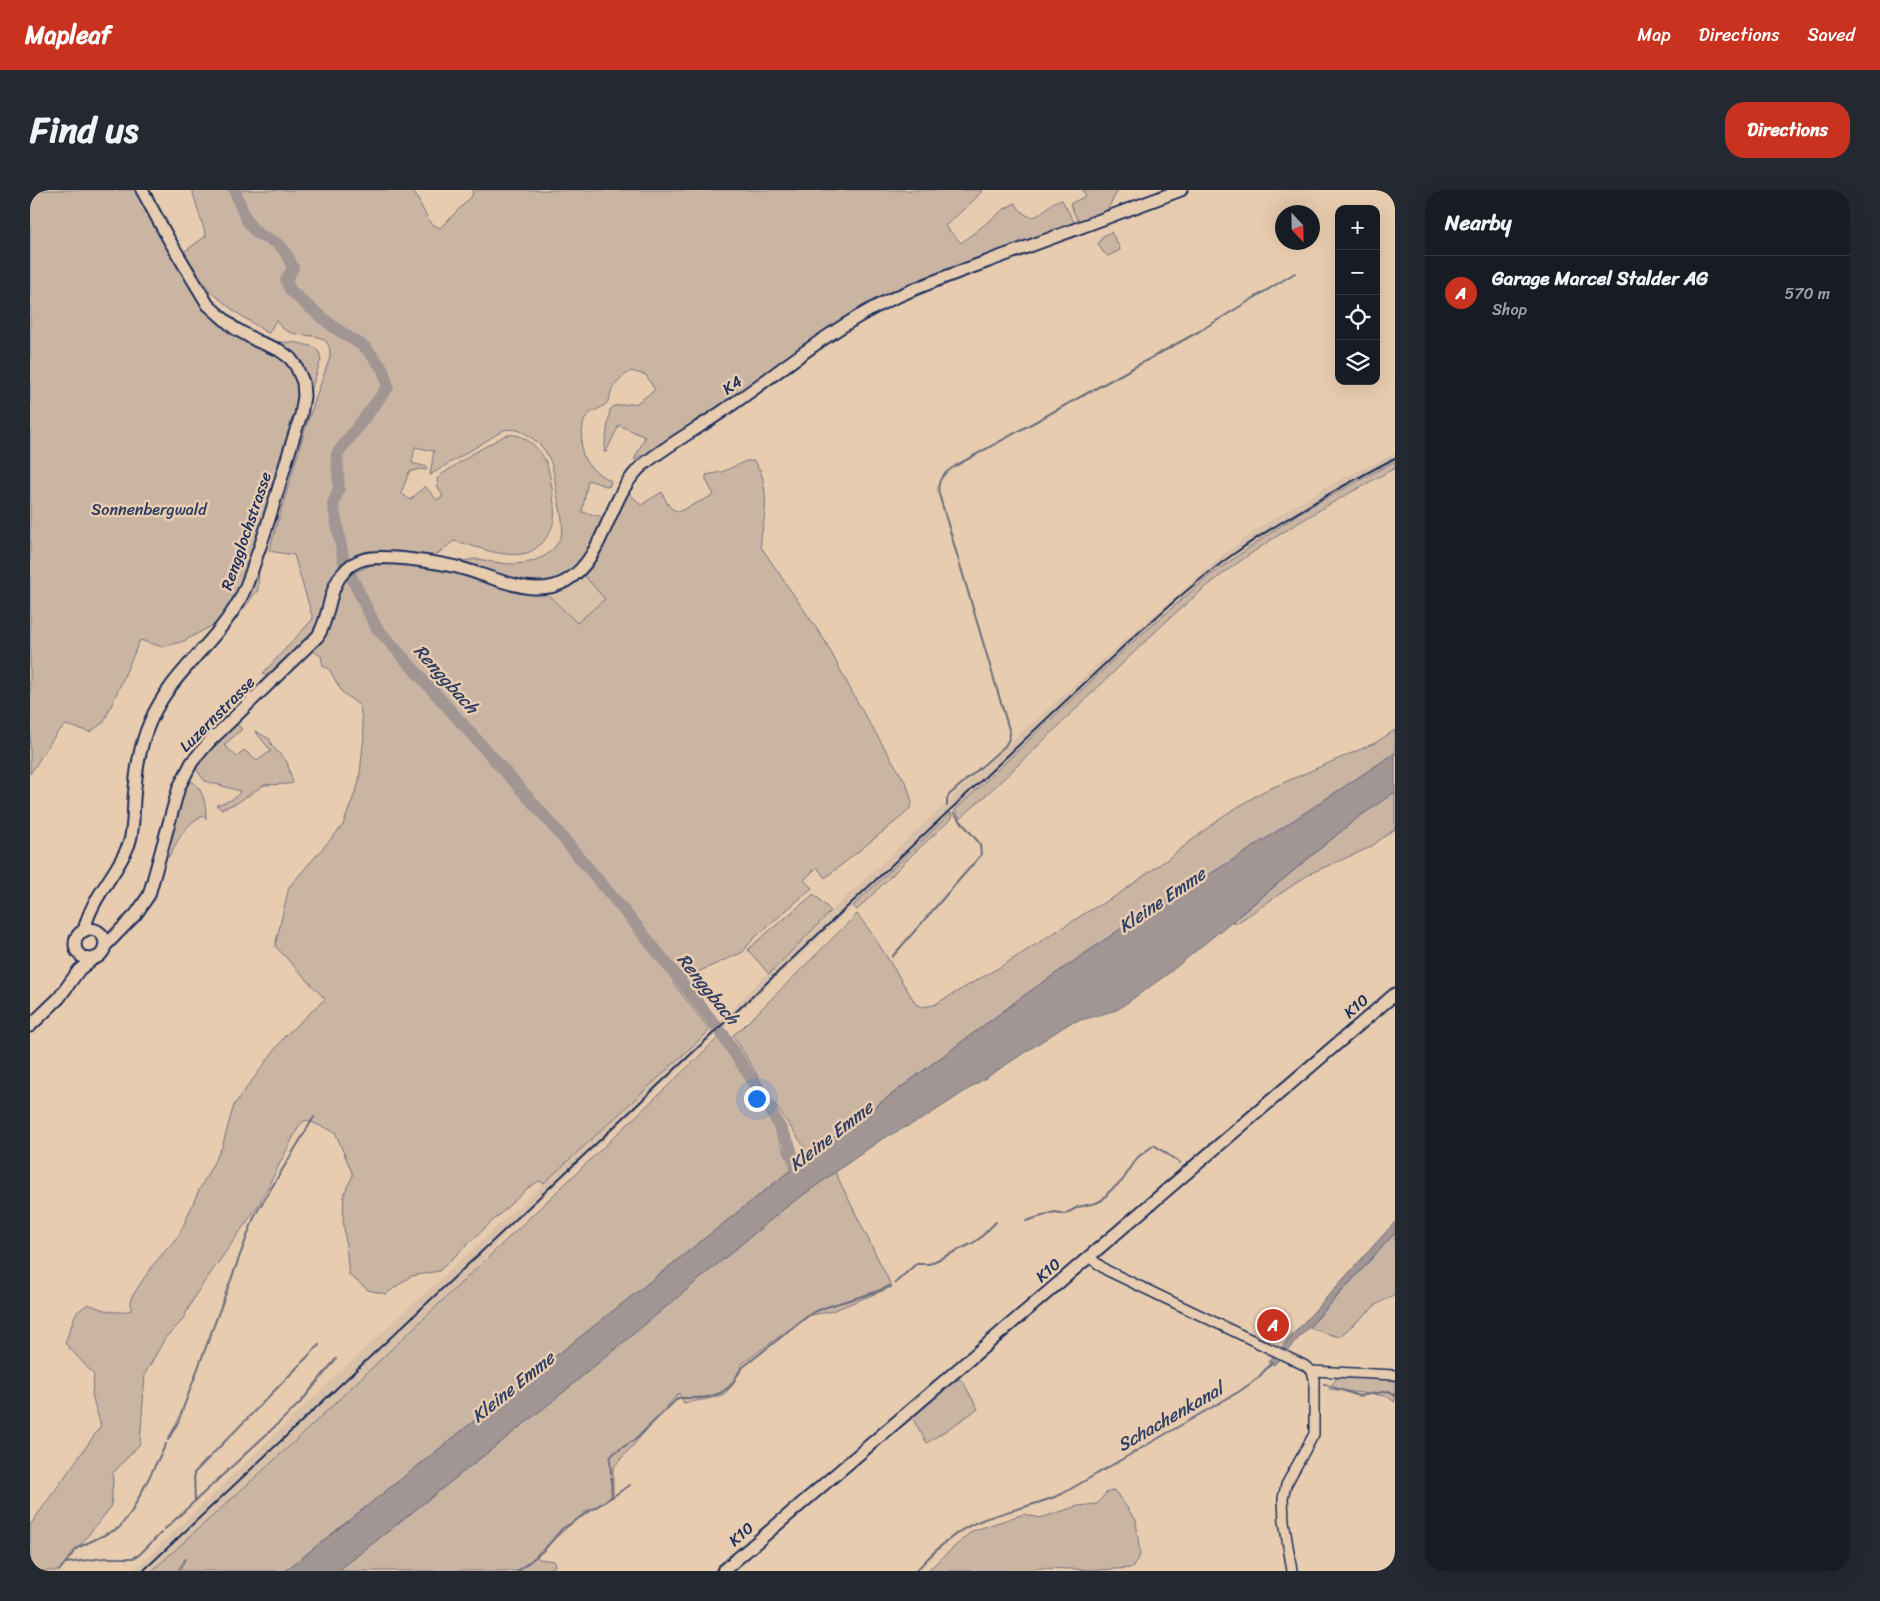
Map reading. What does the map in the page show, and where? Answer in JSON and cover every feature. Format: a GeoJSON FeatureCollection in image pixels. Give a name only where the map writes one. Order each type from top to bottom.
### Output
{"type":"FeatureCollection","features":[{"type":"Feature","properties":{"kind":"main road","name":"Rengglochstrasse"},"geometry":{"type":"LineString","coordinates":[[93,931],[86,919],[129,844],[132,832],[138,761],[150,721],[159,703],[176,678],[212,638],[233,611],[246,588],[266,532],[303,403],[303,382],[299,370],[290,358],[279,350],[256,341],[234,328],[208,306],[142,190]]}},
{"type":"Feature","properties":{"kind":"main road","name":"K4"},"geometry":{"type":"LineString","coordinates":[[345,570],[362,560],[374,558],[439,564],[532,588],[551,587],[565,582],[577,572],[590,556],[627,483],[639,468],[843,327],[882,304],[923,285],[1181,190]]}},
{"type":"Feature","properties":{"kind":"main road","name":"Luzernstrasse"},"geometry":{"type":"LineString","coordinates":[[104,947],[139,911],[153,887],[176,797],[187,769],[209,742],[318,636],[336,585],[345,570]]}},
{"type":"Feature","properties":{"kind":"main road","name":"Luzernstrasse"},"geometry":{"type":"LineString","coordinates":[[93,931],[126,923]]}},
{"type":"Feature","properties":{"kind":"main road"},"geometry":{"type":"LineString","coordinates":[[30,1026],[58,998],[82,967],[100,954],[104,947],[104,939],[93,931],[77,936],[78,952],[71,979]]}},
{"type":"Feature","properties":{"kind":"main road"},"geometry":{"type":"LineString","coordinates":[[78,952],[84,958],[94,958]]}},
{"type":"Feature","properties":{"kind":"main road","name":"K10"},"geometry":{"type":"LineString","coordinates":[[723,1571],[1395,994]]}},
{"type":"Feature","properties":{"kind":"street"},"geometry":{"type":"LineString","coordinates":[[1089,1257],[1106,1270],[1285,1356],[1312,1371],[1395,1375]]}},
{"type":"Feature","properties":{"kind":"street"},"geometry":{"type":"LineString","coordinates":[[1292,1571],[1284,1521],[1283,1498],[1286,1485],[1314,1434],[1314,1379],[1312,1371]]}},
{"type":"Feature","properties":{"kind":"shaded area"},"geometry":{"type":"Polygon","coordinates":[[[1395,453],[1395,461],[1326,497],[1271,531],[1209,576],[1160,617],[508,1230],[471,1273],[293,1443],[152,1571],[133,1571],[346,1366],[710,1030],[831,911],[1014,739],[1111,652],[1224,554],[1263,525],[1327,486],[1395,453]]]}},
{"type":"Feature","properties":{"kind":"shaded area"},"geometry":{"type":"Polygon","coordinates":[[[582,573],[605,599],[577,623],[548,595],[540,592],[582,573]]]}},
{"type":"Feature","properties":{"kind":"shaded area"},"geometry":{"type":"Polygon","coordinates":[[[1395,753],[1395,792],[1356,819],[1169,973],[1117,1010],[1070,1023],[924,1118],[882,1139],[785,1208],[549,1404],[338,1571],[285,1571],[792,1169],[1026,994],[1119,930],[1244,853],[1395,753]]]}},
{"type":"Feature","properties":{"kind":"shaded area"},"geometry":{"type":"Polygon","coordinates":[[[1395,1222],[1395,1233],[1274,1365],[1268,1362],[1395,1222]]]}},
{"type":"Feature","properties":{"kind":"green space","name":"Sonnenbergwald"},"geometry":{"type":"Polygon","coordinates":[[[30,190],[145,190],[206,297],[255,335],[267,341],[299,343],[314,347],[319,352],[321,359],[260,550],[258,590],[244,608],[184,641],[163,647],[140,640],[104,722],[90,732],[66,725],[56,734],[30,774],[30,190]]]}},
{"type":"Feature","properties":{"kind":"green space"},"geometry":{"type":"Polygon","coordinates":[[[192,190],[413,190],[430,223],[440,228],[472,196],[473,190],[983,190],[945,226],[961,243],[1003,210],[1015,203],[1023,212],[1030,216],[1035,216],[1056,201],[1062,200],[1074,222],[1073,226],[905,290],[646,456],[640,456],[634,460],[645,437],[619,425],[606,452],[604,452],[610,410],[614,406],[637,403],[655,390],[646,375],[631,371],[613,387],[607,403],[588,415],[583,426],[581,443],[587,463],[596,472],[611,481],[609,487],[588,480],[582,512],[604,517],[581,562],[564,577],[550,582],[517,581],[454,562],[477,559],[518,564],[543,557],[555,546],[562,532],[562,518],[552,465],[540,444],[522,432],[512,429],[504,430],[430,475],[434,451],[415,447],[412,463],[427,467],[426,470],[419,469],[409,472],[401,493],[410,500],[425,486],[437,500],[443,497],[438,487],[437,479],[472,454],[504,436],[517,435],[529,441],[543,456],[551,481],[554,519],[547,536],[539,546],[528,553],[522,554],[496,553],[454,541],[439,553],[428,558],[350,561],[318,628],[309,640],[268,678],[263,673],[313,619],[294,555],[269,551],[306,426],[330,357],[329,346],[324,340],[317,337],[291,333],[282,328],[276,320],[269,333],[266,332],[234,311],[209,290],[184,252],[206,236],[192,190]]]}},
{"type":"Feature","properties":{"kind":"green space"},"geometry":{"type":"Polygon","coordinates":[[[1083,190],[1118,190],[1105,214],[1084,222],[1077,219],[1070,204],[1086,196],[1083,190]]]}},
{"type":"Feature","properties":{"kind":"green space"},"geometry":{"type":"Polygon","coordinates":[[[1111,232],[1120,250],[1108,256],[1098,244],[1103,236],[1111,232]]]}},
{"type":"Feature","properties":{"kind":"green space"},"geometry":{"type":"Polygon","coordinates":[[[746,461],[754,461],[757,464],[763,481],[765,507],[761,547],[825,641],[861,709],[907,785],[912,802],[910,808],[825,878],[817,867],[804,880],[812,888],[753,939],[743,952],[673,983],[710,1030],[544,1183],[539,1181],[528,1188],[439,1271],[411,1276],[386,1294],[368,1290],[349,1275],[343,1217],[344,1194],[353,1175],[335,1132],[306,1120],[300,1124],[258,1206],[196,1294],[182,1321],[165,1338],[145,1374],[140,1444],[112,1474],[111,1507],[59,1571],[30,1571],[30,1525],[101,1426],[92,1395],[94,1375],[65,1343],[76,1313],[88,1304],[115,1312],[131,1310],[131,1298],[153,1265],[179,1235],[199,1190],[222,1147],[234,1105],[285,1036],[325,999],[275,946],[289,887],[343,825],[359,782],[364,736],[360,706],[342,692],[329,669],[323,666],[321,656],[313,651],[325,635],[343,583],[351,574],[371,565],[386,565],[390,563],[435,567],[548,595],[577,623],[605,599],[582,573],[627,491],[641,505],[662,492],[671,507],[676,511],[680,511],[714,495],[706,480],[706,475],[722,472],[746,461]]]}},
{"type":"Feature","properties":{"kind":"green space"},"geometry":{"type":"Polygon","coordinates":[[[1395,461],[1395,468],[1321,509],[1274,538],[1206,587],[1162,626],[961,818],[955,810],[1126,648],[1209,576],[1299,513],[1395,461]]]}},
{"type":"Feature","properties":{"kind":"green space"},"geometry":{"type":"Polygon","coordinates":[[[235,724],[242,729],[224,745],[237,757],[244,750],[257,761],[271,751],[255,731],[270,739],[272,746],[287,762],[293,783],[264,785],[237,803],[221,809],[216,805],[233,798],[240,791],[205,781],[196,769],[196,763],[235,724]]]}},
{"type":"Feature","properties":{"kind":"green space"},"geometry":{"type":"Polygon","coordinates":[[[1395,730],[1395,753],[1244,853],[1119,930],[1026,994],[810,1155],[771,1099],[733,1035],[857,914],[873,935],[916,1004],[921,1007],[934,1005],[1116,896],[1220,818],[1262,792],[1375,743],[1395,730]]]}},
{"type":"Feature","properties":{"kind":"green space"},"geometry":{"type":"Polygon","coordinates":[[[192,781],[199,789],[203,798],[206,808],[206,819],[204,816],[187,828],[168,858],[166,856],[179,800],[186,783],[192,781]]]}},
{"type":"Feature","properties":{"kind":"green space"},"geometry":{"type":"Polygon","coordinates":[[[1395,792],[1395,829],[1369,848],[1311,873],[1237,923],[1232,922],[1356,819],[1395,792]]]}},
{"type":"Feature","properties":{"kind":"green space"},"geometry":{"type":"Polygon","coordinates":[[[951,813],[952,816],[949,821],[857,910],[853,906],[951,813]]]}},
{"type":"Feature","properties":{"kind":"green space"},"geometry":{"type":"Polygon","coordinates":[[[814,894],[831,911],[769,974],[748,950],[814,894]]]}},
{"type":"Feature","properties":{"kind":"green space"},"geometry":{"type":"Polygon","coordinates":[[[718,1038],[765,1108],[792,1169],[285,1571],[179,1571],[186,1558],[177,1571],[152,1571],[293,1443],[718,1038]]]}},
{"type":"Feature","properties":{"kind":"green space"},"geometry":{"type":"Polygon","coordinates":[[[835,1172],[892,1287],[832,1311],[807,1316],[742,1364],[733,1385],[724,1394],[684,1403],[679,1393],[613,1468],[613,1493],[607,1501],[585,1512],[536,1555],[539,1559],[554,1561],[555,1566],[544,1571],[338,1571],[549,1404],[785,1208],[835,1172]]]}},
{"type":"Feature","properties":{"kind":"green space"},"geometry":{"type":"Polygon","coordinates":[[[1395,1233],[1395,1294],[1376,1305],[1339,1337],[1309,1328],[1395,1233]]]}},
{"type":"Feature","properties":{"kind":"green space"},"geometry":{"type":"Polygon","coordinates":[[[1338,1376],[1395,1380],[1395,1402],[1386,1396],[1329,1389],[1338,1376]]]}},
{"type":"Feature","properties":{"kind":"green space"},"geometry":{"type":"Polygon","coordinates":[[[955,1379],[960,1379],[963,1382],[978,1409],[927,1443],[911,1416],[955,1379]]]}},
{"type":"Feature","properties":{"kind":"green space"},"geometry":{"type":"Polygon","coordinates":[[[1114,1490],[1136,1520],[1140,1555],[1132,1568],[1099,1570],[1039,1568],[1028,1571],[927,1571],[972,1531],[1024,1514],[1040,1518],[1078,1506],[1097,1504],[1106,1493],[1114,1490]]]}},
{"type":"Feature","properties":{"kind":"waterway","name":"Renggbach"},"geometry":{"type":"LineString","coordinates":[[235,190],[244,215],[251,226],[260,235],[279,245],[287,255],[293,268],[286,280],[290,290],[335,328],[366,348],[383,369],[388,387],[337,454],[339,488],[333,504],[344,562],[376,627],[542,813],[636,925],[724,1036],[768,1105],[789,1144],[800,1181]]}},
{"type":"Feature","properties":{"kind":"waterway"},"geometry":{"type":"LineString","coordinates":[[947,806],[949,795],[1005,746],[1010,733],[939,494],[938,489],[942,476],[957,465],[1198,332],[1295,273]]}},
{"type":"Feature","properties":{"kind":"waterway"},"geometry":{"type":"LineString","coordinates":[[892,957],[981,855],[980,844],[954,813]]}},
{"type":"Feature","properties":{"kind":"waterway"},"geometry":{"type":"LineString","coordinates":[[168,1440],[178,1422],[255,1215],[314,1117]]}},
{"type":"Feature","properties":{"kind":"waterway"},"geometry":{"type":"LineString","coordinates":[[1026,1221],[1055,1212],[1065,1214],[1078,1207],[1102,1200],[1122,1181],[1138,1157],[1154,1145],[1180,1163]]}},
{"type":"Feature","properties":{"kind":"waterway"},"geometry":{"type":"LineString","coordinates":[[895,1283],[916,1264],[929,1264],[973,1243],[996,1222]]}},
{"type":"Feature","properties":{"kind":"waterway"},"geometry":{"type":"LineString","coordinates":[[611,1474],[610,1458],[614,1453],[636,1439],[678,1398],[705,1397],[724,1391],[731,1385],[743,1367],[812,1313],[890,1286]]}},
{"type":"Feature","properties":{"kind":"waterway"},"geometry":{"type":"LineString","coordinates":[[195,1501],[194,1473],[319,1345]]}},
{"type":"Feature","properties":{"kind":"waterway"},"geometry":{"type":"LineString","coordinates":[[165,1529],[300,1403],[336,1359]]}},
{"type":"Feature","properties":{"kind":"waterway","name":"Schachenkanal"},"geometry":{"type":"LineString","coordinates":[[916,1571],[938,1548],[963,1529],[982,1520],[1062,1494],[1240,1391],[1258,1378],[1272,1362]]}},
{"type":"Feature","properties":{"kind":"waterway"},"geometry":{"type":"LineString","coordinates":[[1324,1384],[1359,1396],[1389,1391],[1395,1396]]}},
{"type":"Feature","properties":{"kind":"waterway"},"geometry":{"type":"LineString","coordinates":[[59,1571],[77,1548],[119,1528],[132,1511],[166,1444]]}},
{"type":"Feature","properties":{"kind":"waterway"},"geometry":{"type":"LineString","coordinates":[[518,1571],[544,1550],[562,1529],[612,1497],[611,1478]]}},
{"type":"Feature","properties":{"kind":"waterway"},"geometry":{"type":"LineString","coordinates":[[612,1497],[630,1485]]}},
{"type":"Feature","properties":{"kind":"waterway"},"geometry":{"type":"LineString","coordinates":[[66,1563],[104,1558],[133,1558],[139,1555],[161,1533]]}},
{"type":"Feature","properties":{"kind":"railway"},"geometry":{"type":"LineString","coordinates":[[143,1571],[1127,643],[1193,585],[1235,553],[1314,503],[1395,458]]}},
{"type":"Feature","properties":{"kind":"place","name":"Garage Marcel Stalder AG"},"geometry":{"type":"Point","coordinates":[1273,1325]}},
{"type":"Feature","properties":{"kind":"water label","name":"Kleine Emme"},"geometry":{"type":"Point","coordinates":[1162,900]}},
{"type":"Feature","properties":{"kind":"water label","name":"Kleine Emme"},"geometry":{"type":"Point","coordinates":[831,1136]}},
{"type":"Feature","properties":{"kind":"water label","name":"Kleine Emme"},"geometry":{"type":"Point","coordinates":[513,1387]}}]}
